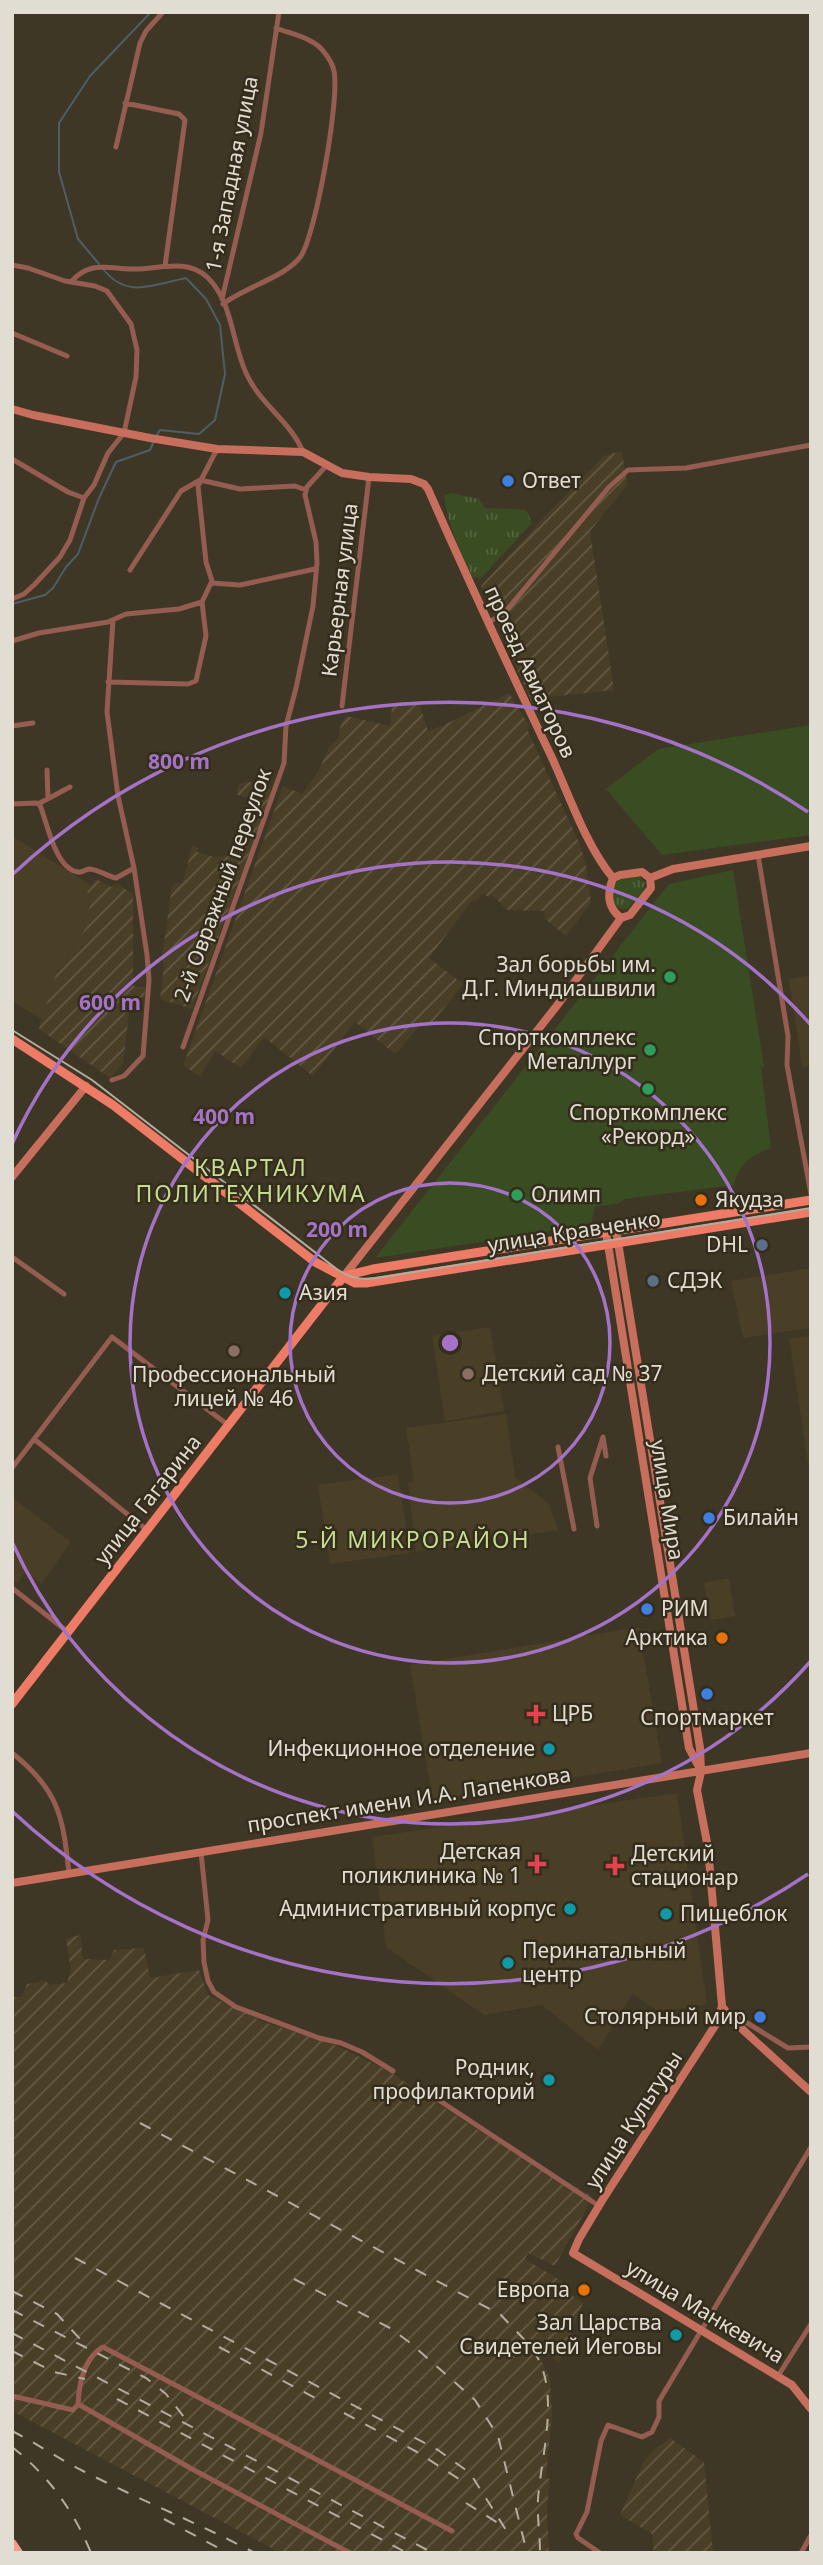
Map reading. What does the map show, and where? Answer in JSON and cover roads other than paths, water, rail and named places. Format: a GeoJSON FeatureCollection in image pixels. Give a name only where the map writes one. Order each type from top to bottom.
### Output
{"type":"FeatureCollection","features":[{"type":"Feature","properties":{"kind":"highway"},"geometry":{"type":"LineString","coordinates":[[12,2544],[18,2553]]}},
{"type":"Feature","properties":{"kind":"main road","name":"улица Кравченко"},"geometry":{"type":"LineString","coordinates":[[12,1039],[86,1086],[315,1262],[355,1283],[440,1272],[811,1212]]}},
{"type":"Feature","properties":{"kind":"main road","name":"улица Кравченко"},"geometry":{"type":"LineString","coordinates":[[344,1276],[634,1226],[811,1200]]}},
{"type":"Feature","properties":{"kind":"main road","name":"улица Гагарина"},"geometry":{"type":"LineString","coordinates":[[12,1704],[344,1276]]}},
{"type":"Feature","properties":{"kind":"street"},"geometry":{"type":"LineString","coordinates":[[116,147],[143,36],[163,12]]}},
{"type":"Feature","properties":{"kind":"street","name":"1-я Западная улица"},"geometry":{"type":"LineString","coordinates":[[223,301],[261,133],[279,12]]}},
{"type":"Feature","properties":{"kind":"street"},"geometry":{"type":"LineString","coordinates":[[223,301],[289,267],[299,258],[306,246],[320,197],[335,87],[333,68],[316,44],[276,28]]}},
{"type":"Feature","properties":{"kind":"street"},"geometry":{"type":"LineString","coordinates":[[125,103],[179,114],[185,120],[165,266]]}},
{"type":"Feature","properties":{"kind":"street"},"geometry":{"type":"LineString","coordinates":[[12,265],[107,291],[134,329],[137,350],[136,377],[124,433],[108,453],[94,485],[84,498],[75,529],[60,556],[24,594],[12,599]]}},
{"type":"Feature","properties":{"kind":"street"},"geometry":{"type":"LineString","coordinates":[[71,282],[79,273],[105,266],[134,270],[165,266],[198,270],[214,284],[223,301],[247,377],[258,394],[297,437],[303,452]]}},
{"type":"Feature","properties":{"kind":"street"},"geometry":{"type":"LineString","coordinates":[[12,333],[67,356]]}},
{"type":"Feature","properties":{"kind":"street"},"geometry":{"type":"LineString","coordinates":[[12,409],[124,433],[217,449],[303,452],[342,473],[369,477]]}},
{"type":"Feature","properties":{"kind":"street"},"geometry":{"type":"LineString","coordinates":[[488,623],[506,611],[609,486],[628,470],[686,468],[811,445]]}},
{"type":"Feature","properties":{"kind":"street"},"geometry":{"type":"LineString","coordinates":[[108,682],[188,684],[196,681],[206,636],[202,602],[211,583],[198,491],[200,480],[217,449]]}},
{"type":"Feature","properties":{"kind":"street"},"geometry":{"type":"LineString","coordinates":[[12,459],[84,498]]}},
{"type":"Feature","properties":{"kind":"street"},"geometry":{"type":"LineString","coordinates":[[130,570],[181,491],[200,480],[240,489],[295,486],[306,490],[326,466]]}},
{"type":"Feature","properties":{"kind":"street","name":"проезд Авиаторов"},"geometry":{"type":"LineString","coordinates":[[369,477],[418,480],[429,489],[488,623],[603,866],[613,878]]}},
{"type":"Feature","properties":{"kind":"street","name":"Карьерная улица"},"geometry":{"type":"LineString","coordinates":[[342,706],[369,477]]}},
{"type":"Feature","properties":{"kind":"street","name":"2-й Овражный переулок"},"geometry":{"type":"LineString","coordinates":[[183,1047],[205,979],[280,780],[286,752],[286,726],[313,606],[317,547],[307,512],[306,490]]}},
{"type":"Feature","properties":{"kind":"street"},"geometry":{"type":"LineString","coordinates":[[211,583],[240,585],[315,569]]}},
{"type":"Feature","properties":{"kind":"street"},"geometry":{"type":"LineString","coordinates":[[12,641],[39,633],[88,627],[126,614],[179,609],[202,602]]}},
{"type":"Feature","properties":{"kind":"street"},"geometry":{"type":"LineString","coordinates":[[112,1080],[124,1076],[141,1060],[145,1052],[148,964],[134,868],[118,796],[114,752],[109,733],[108,682],[113,620]]}},
{"type":"Feature","properties":{"kind":"street"},"geometry":{"type":"LineString","coordinates":[[12,726],[33,723]]}},
{"type":"Feature","properties":{"kind":"street"},"geometry":{"type":"LineString","coordinates":[[47,770],[48,799]]}},
{"type":"Feature","properties":{"kind":"street"},"geometry":{"type":"LineString","coordinates":[[12,804],[38,804],[70,787]]}},
{"type":"Feature","properties":{"kind":"street"},"geometry":{"type":"LineString","coordinates":[[38,804],[49,836],[63,862],[71,869],[78,872],[92,870],[116,878],[134,868]]}},
{"type":"Feature","properties":{"kind":"street"},"geometry":{"type":"LineString","coordinates":[[650,878],[673,869],[811,846]]}},
{"type":"Feature","properties":{"kind":"street"},"geometry":{"type":"LineString","coordinates":[[758,855],[788,1036],[787,1065],[811,1194]]}},
{"type":"Feature","properties":{"kind":"street"},"geometry":{"type":"LineString","coordinates":[[642,872],[650,878],[651,888],[630,915],[621,918],[610,906],[609,889],[613,878],[642,872]]}},
{"type":"Feature","properties":{"kind":"street","name":"улица Гагарина"},"geometry":{"type":"LineString","coordinates":[[344,1276],[559,1003],[621,918]]}},
{"type":"Feature","properties":{"kind":"street"},"geometry":{"type":"LineString","coordinates":[[12,1177],[86,1086]]}},
{"type":"Feature","properties":{"kind":"street"},"geometry":{"type":"LineString","coordinates":[[779,1205],[781,1216]]}},
{"type":"Feature","properties":{"kind":"street"},"geometry":{"type":"LineString","coordinates":[[688,1218],[691,1231]]}},
{"type":"Feature","properties":{"kind":"street"},"geometry":{"type":"LineString","coordinates":[[634,1226],[636,1239]]}},
{"type":"Feature","properties":{"kind":"street","name":"улица Мира"},"geometry":{"type":"LineString","coordinates":[[611,1231],[657,1513],[681,1631],[700,1748],[701,1772],[697,1790],[708,1848],[722,2006],[730,2018],[811,2092]]}},
{"type":"Feature","properties":{"kind":"street"},"geometry":{"type":"LineString","coordinates":[[582,1236],[585,1248]]}},
{"type":"Feature","properties":{"kind":"street"},"geometry":{"type":"LineString","coordinates":[[538,1243],[541,1255]]}},
{"type":"Feature","properties":{"kind":"street"},"geometry":{"type":"LineString","coordinates":[[12,1256],[64,1294]]}},
{"type":"Feature","properties":{"kind":"street"},"geometry":{"type":"LineString","coordinates":[[438,1259],[440,1272]]}},
{"type":"Feature","properties":{"kind":"street"},"geometry":{"type":"LineString","coordinates":[[365,1271],[366,1283]]}},
{"type":"Feature","properties":{"kind":"street"},"geometry":{"type":"LineString","coordinates":[[12,1468],[112,1337],[228,1425]]}},
{"type":"Feature","properties":{"kind":"street"},"geometry":{"type":"LineString","coordinates":[[597,1525],[590,1478],[603,1437],[606,1457]]}},
{"type":"Feature","properties":{"kind":"street"},"geometry":{"type":"LineString","coordinates":[[34,1439],[148,1530]]}},
{"type":"Feature","properties":{"kind":"street"},"geometry":{"type":"LineString","coordinates":[[558,1447],[574,1530]]}},
{"type":"Feature","properties":{"kind":"street","name":"улица Мира"},"geometry":{"type":"LineString","coordinates":[[657,1513],[671,1633],[689,1748],[701,1772]]}},
{"type":"Feature","properties":{"kind":"street"},"geometry":{"type":"LineString","coordinates":[[12,1588],[68,1632]]}},
{"type":"Feature","properties":{"kind":"street"},"geometry":{"type":"LineString","coordinates":[[671,1633],[681,1631]]}},
{"type":"Feature","properties":{"kind":"street"},"geometry":{"type":"LineString","coordinates":[[12,1753],[30,1768],[55,1800],[64,1830],[69,1873]]}},
{"type":"Feature","properties":{"kind":"street","name":"проспект имени И.А. Лапенкова"},"geometry":{"type":"LineString","coordinates":[[12,1883],[811,1753]]}},
{"type":"Feature","properties":{"kind":"street"},"geometry":{"type":"LineString","coordinates":[[201,1852],[208,1920],[203,1940],[204,1962],[208,1982],[214,1992],[236,2007],[362,2052],[393,2071]]}},
{"type":"Feature","properties":{"kind":"street","name":"улица Культуры"},"geometry":{"type":"LineString","coordinates":[[573,2253],[599,2206],[719,2021],[722,2006]]}},
{"type":"Feature","properties":{"kind":"street"},"geometry":{"type":"LineString","coordinates":[[730,2018],[739,2018],[788,2048],[811,2047]]}},
{"type":"Feature","properties":{"kind":"street"},"geometry":{"type":"LineString","coordinates":[[428,2093],[599,2206]]}},
{"type":"Feature","properties":{"kind":"street"},"geometry":{"type":"LineString","coordinates":[[600,2553],[578,2538],[577,2530],[587,2512],[601,2441],[608,2425],[642,2437],[652,2432],[659,2417],[659,2401],[811,2147]]}},
{"type":"Feature","properties":{"kind":"street","name":"улица Манкевича"},"geometry":{"type":"LineString","coordinates":[[573,2253],[778,2376],[798,2391],[811,2409]]}},
{"type":"Feature","properties":{"kind":"street"},"geometry":{"type":"LineString","coordinates":[[778,2376],[811,2324]]}},
{"type":"Feature","properties":{"kind":"street"},"geometry":{"type":"LineString","coordinates":[[12,2396],[73,2410],[78,2404],[78,2388],[93,2352],[103,2347],[452,2530]]}},
{"type":"Feature","properties":{"kind":"street"},"geometry":{"type":"LineString","coordinates":[[78,2404],[192,2469],[350,2553]]}},
{"type":"Feature","properties":{"kind":"street"},"geometry":{"type":"LineString","coordinates":[[801,2553],[811,2535]]}},
{"type":"Feature","properties":{"kind":"waterway"},"geometry":{"type":"LineString","coordinates":[[99,264],[78,239],[59,172],[59,123],[90,76],[151,12]]}},
{"type":"Feature","properties":{"kind":"waterway"},"geometry":{"type":"LineString","coordinates":[[103,269],[121,284],[131,287],[151,286],[186,278],[206,299],[220,325],[225,374],[215,420],[199,434],[160,430],[157,435]]}},
{"type":"Feature","properties":{"kind":"waterway"},"geometry":{"type":"LineString","coordinates":[[12,604],[45,595],[53,588],[78,554],[116,462],[150,450],[153,443]]}},
{"type":"Feature","properties":{"kind":"tram line"},"geometry":{"type":"LineString","coordinates":[[12,1030],[92,1080],[338,1270],[354,1277],[377,1278],[811,1208]]}},
{"type":"Feature","properties":{"kind":"railway"},"geometry":{"type":"LineString","coordinates":[[140,2123],[501,2315],[523,2338],[541,2365],[548,2397],[547,2432],[538,2499],[540,2553]]}},
{"type":"Feature","properties":{"kind":"railway"},"geometry":{"type":"LineString","coordinates":[[75,2258],[438,2450],[470,2473],[506,2530]]}},
{"type":"Feature","properties":{"kind":"railway"},"geometry":{"type":"LineString","coordinates":[[294,2279],[390,2328],[475,2400],[498,2436],[527,2553]]}},
{"type":"Feature","properties":{"kind":"railway"},"geometry":{"type":"LineString","coordinates":[[12,2291],[57,2314],[81,2340]]}},
{"type":"Feature","properties":{"kind":"railway"},"geometry":{"type":"LineString","coordinates":[[12,2310],[146,2378],[166,2394],[187,2421]]}},
{"type":"Feature","properties":{"kind":"railway"},"geometry":{"type":"LineString","coordinates":[[12,2333],[433,2553]]}},
{"type":"Feature","properties":{"kind":"railway"},"geometry":{"type":"LineString","coordinates":[[219,2347],[319,2400]]}},
{"type":"Feature","properties":{"kind":"railway"},"geometry":{"type":"LineString","coordinates":[[12,2351],[54,2372],[85,2379]]}},
{"type":"Feature","properties":{"kind":"railway"},"geometry":{"type":"LineString","coordinates":[[117,2399],[407,2553]]}},
{"type":"Feature","properties":{"kind":"railway"},"geometry":{"type":"LineString","coordinates":[[344,2413],[417,2452],[465,2483]]}},
{"type":"Feature","properties":{"kind":"railway"},"geometry":{"type":"LineString","coordinates":[[12,2431],[83,2471],[255,2553]]}},
{"type":"Feature","properties":{"kind":"railway"},"geometry":{"type":"LineString","coordinates":[[12,2447],[37,2469],[59,2495],[77,2523],[91,2553]]}},
{"type":"Feature","properties":{"kind":"railway"},"geometry":{"type":"LineString","coordinates":[[466,2503],[498,2523]]}},
{"type":"Feature","properties":{"kind":"railway"},"geometry":{"type":"LineString","coordinates":[[164,2519],[228,2553]]}},
{"type":"Feature","properties":{"kind":"place","name":"Ответ"},"geometry":{"type":"Point","coordinates":[508,481]}},
{"type":"Feature","properties":{"kind":"place","name":"Зал борьбы им. Д.Г. Миндиашвили"},"geometry":{"type":"Point","coordinates":[670,977]}},
{"type":"Feature","properties":{"kind":"place","name":"Спорткомплекс Металлург"},"geometry":{"type":"Point","coordinates":[650,1050]}},
{"type":"Feature","properties":{"kind":"place","name":"Спорткомплекс «Рекорд»"},"geometry":{"type":"Point","coordinates":[648,1089]}},
{"type":"Feature","properties":{"kind":"place","name":"Олимп"},"geometry":{"type":"Point","coordinates":[517,1195]}},
{"type":"Feature","properties":{"kind":"place","name":"Якудза"},"geometry":{"type":"Point","coordinates":[701,1200]}},
{"type":"Feature","properties":{"kind":"place","name":"DHL"},"geometry":{"type":"Point","coordinates":[762,1245]}},
{"type":"Feature","properties":{"kind":"place","name":"СДЭК"},"geometry":{"type":"Point","coordinates":[653,1281]}},
{"type":"Feature","properties":{"kind":"place","name":"Азия"},"geometry":{"type":"Point","coordinates":[285,1293]}},
{"type":"Feature","properties":{"kind":"place","name":"Профессиональный лицей № 46"},"geometry":{"type":"Point","coordinates":[234,1351]}},
{"type":"Feature","properties":{"kind":"place","name":"Детский сад № 37"},"geometry":{"type":"Point","coordinates":[468,1374]}},
{"type":"Feature","properties":{"kind":"place","name":"Билайн"},"geometry":{"type":"Point","coordinates":[709,1518]}},
{"type":"Feature","properties":{"kind":"place","name":"РИМ"},"geometry":{"type":"Point","coordinates":[647,1609]}},
{"type":"Feature","properties":{"kind":"place","name":"Арктика"},"geometry":{"type":"Point","coordinates":[722,1638]}},
{"type":"Feature","properties":{"kind":"place","name":"Спортмаркет"},"geometry":{"type":"Point","coordinates":[707,1694]}},
{"type":"Feature","properties":{"kind":"place","name":"ЦРБ"},"geometry":{"type":"Point","coordinates":[536,1714]}},
{"type":"Feature","properties":{"kind":"place","name":"Инфекционное отделение"},"geometry":{"type":"Point","coordinates":[549,1749]}},
{"type":"Feature","properties":{"kind":"place","name":"Детская поликлиника № 1"},"geometry":{"type":"Point","coordinates":[537,1864]}},
{"type":"Feature","properties":{"kind":"place","name":"Детский стационар"},"geometry":{"type":"Point","coordinates":[615,1866]}},
{"type":"Feature","properties":{"kind":"place","name":"Административный корпус"},"geometry":{"type":"Point","coordinates":[570,1909]}},
{"type":"Feature","properties":{"kind":"place","name":"Пищеблок"},"geometry":{"type":"Point","coordinates":[666,1914]}},
{"type":"Feature","properties":{"kind":"place","name":"Перинатальный центр"},"geometry":{"type":"Point","coordinates":[508,1963]}},
{"type":"Feature","properties":{"kind":"place","name":"Столярный мир"},"geometry":{"type":"Point","coordinates":[760,2017]}},
{"type":"Feature","properties":{"kind":"place","name":"Родник, профилакторий"},"geometry":{"type":"Point","coordinates":[549,2080]}},
{"type":"Feature","properties":{"kind":"place","name":"Европа"},"geometry":{"type":"Point","coordinates":[584,2290]}},
{"type":"Feature","properties":{"kind":"place","name":"Зал Царства Свидетелей Иеговы"},"geometry":{"type":"Point","coordinates":[676,2335]}},
{"type":"Feature","properties":{"kind":"district","name":"КВАРТАЛ ПОЛИТЕХНИКУМА"},"geometry":{"type":"Point","coordinates":[251,1181]}},
{"type":"Feature","properties":{"kind":"district","name":"5-Й МИКРОРАЙОН"},"geometry":{"type":"Point","coordinates":[413,1540]}}]}
